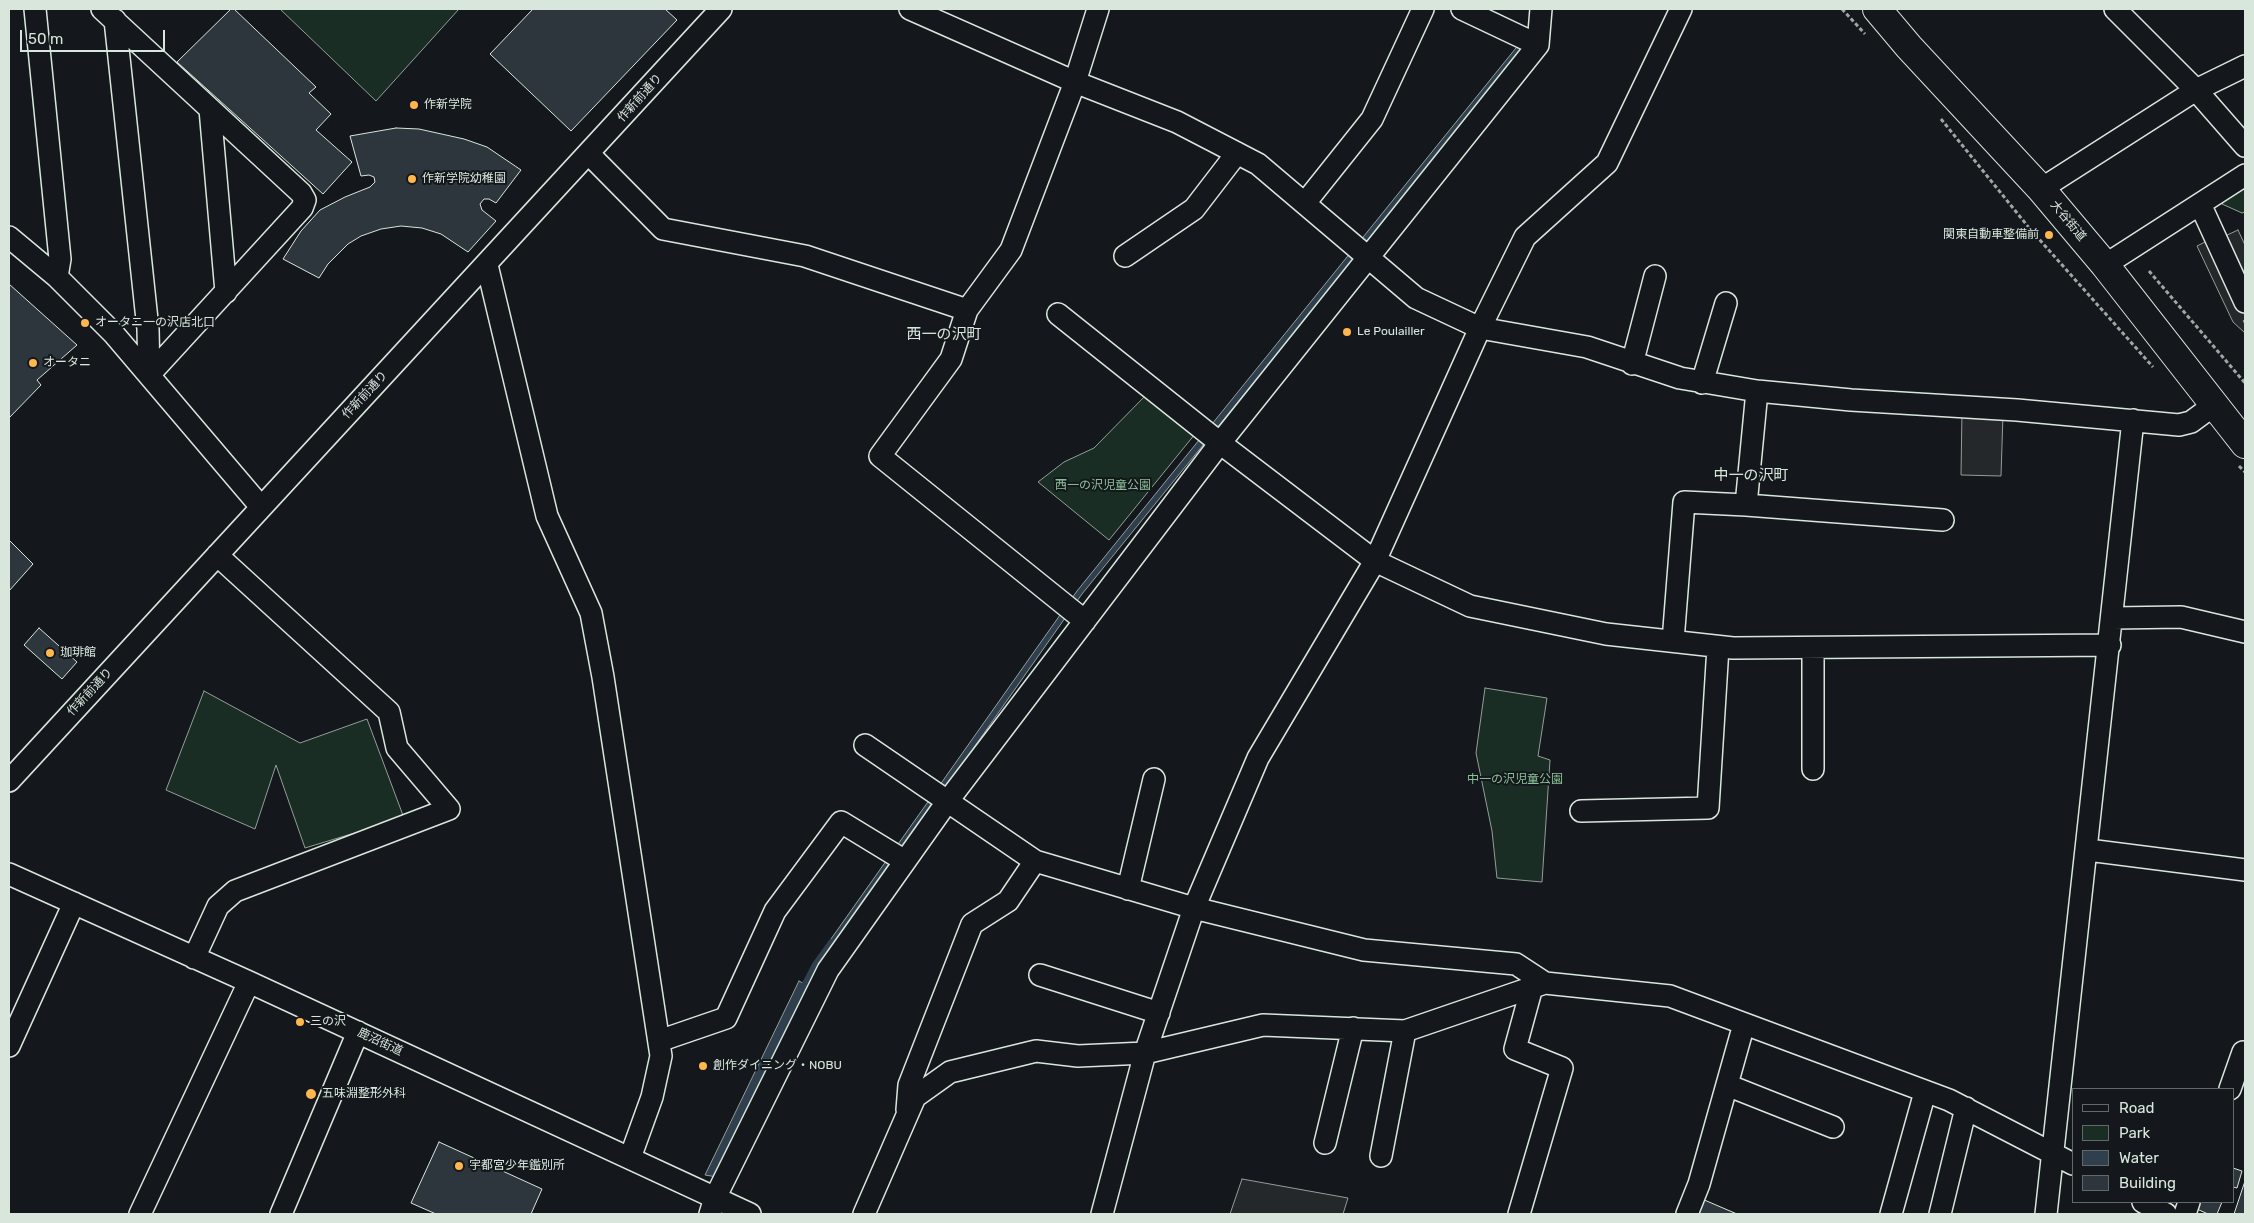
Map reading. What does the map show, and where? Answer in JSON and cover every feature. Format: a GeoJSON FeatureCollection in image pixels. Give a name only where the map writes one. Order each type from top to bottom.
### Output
{"type":"FeatureCollection","features":[{"type":"Feature","properties":{"kind":"main road","name":"大谷街道"},"geometry":{"type":"LineString","coordinates":[[1877,9],[1909,47],[2041,189],[2105,264],[2245,444]]}},
{"type":"Feature","properties":{"kind":"street"},"geometry":{"type":"LineString","coordinates":[[35,9],[60,258],[57,277]]}},
{"type":"Feature","properties":{"kind":"street","name":"作新前通り"},"geometry":{"type":"LineString","coordinates":[[9,781],[487,265],[721,9]]}},
{"type":"Feature","properties":{"kind":"street"},"geometry":{"type":"LineString","coordinates":[[910,9],[1075,82],[1177,122],[1258,164],[1370,257],[1416,298],[1480,328],[1587,347],[1632,364],[1702,384],[1757,390],[2179,425],[2190,422],[2214,405]]}},
{"type":"Feature","properties":{"kind":"street"},"geometry":{"type":"LineString","coordinates":[[1085,621],[880,456],[951,359],[967,310],[1010,250],[1075,82],[1098,9]]}},
{"type":"Feature","properties":{"kind":"street"},"geometry":{"type":"LineString","coordinates":[[1305,203],[1372,119],[1423,9]]}},
{"type":"Feature","properties":{"kind":"street"},"geometry":{"type":"LineString","coordinates":[[1462,9],[1538,45]]}},
{"type":"Feature","properties":{"kind":"street"},"geometry":{"type":"LineString","coordinates":[[712,1206],[828,970],[947,802],[1220,443],[1538,45],[1541,9]]}},
{"type":"Feature","properties":{"kind":"street"},"geometry":{"type":"LineString","coordinates":[[1102,1214],[1145,1053],[1194,908],[1258,758],[1375,561],[1480,328],[1525,237],[1607,163],[1681,9]]}},
{"type":"Feature","properties":{"kind":"street"},"geometry":{"type":"LineString","coordinates":[[2115,9],[2196,90],[2245,146]]}},
{"type":"Feature","properties":{"kind":"street"},"geometry":{"type":"LineString","coordinates":[[109,14],[148,328],[150,375]]}},
{"type":"Feature","properties":{"kind":"street"},"geometry":{"type":"LineString","coordinates":[[109,14],[301,193],[304,200],[302,208],[150,375]]}},
{"type":"Feature","properties":{"kind":"street"},"geometry":{"type":"LineString","coordinates":[[2041,189],[2196,90],[2245,66]]}},
{"type":"Feature","properties":{"kind":"street"},"geometry":{"type":"LineString","coordinates":[[210,109],[226,292]]}},
{"type":"Feature","properties":{"kind":"street"},"geometry":{"type":"LineString","coordinates":[[1125,256],[1194,209],[1237,153]]}},
{"type":"Feature","properties":{"kind":"street"},"geometry":{"type":"LineString","coordinates":[[589,154],[663,229],[806,256],[967,310]]}},
{"type":"Feature","properties":{"kind":"street"},"geometry":{"type":"LineString","coordinates":[[2105,264],[2245,175]]}},
{"type":"Feature","properties":{"kind":"street"},"geometry":{"type":"LineString","coordinates":[[2200,204],[2245,302]]}},
{"type":"Feature","properties":{"kind":"street"},"geometry":{"type":"LineString","coordinates":[[9,237],[57,277],[113,333],[261,507]]}},
{"type":"Feature","properties":{"kind":"street"},"geometry":{"type":"LineString","coordinates":[[487,265],[547,516],[590,613],[605,686],[661,1056],[652,1097],[630,1158]]}},
{"type":"Feature","properties":{"kind":"street"},"geometry":{"type":"LineString","coordinates":[[1632,364],[1655,276]]}},
{"type":"Feature","properties":{"kind":"street"},"geometry":{"type":"LineString","coordinates":[[1702,384],[1726,303]]}},
{"type":"Feature","properties":{"kind":"street"},"geometry":{"type":"LineString","coordinates":[[1058,314],[1220,443],[1375,561],[1470,606],[1606,634],[1718,647],[2110,645]]}},
{"type":"Feature","properties":{"kind":"street"},"geometry":{"type":"LineString","coordinates":[[1746,506],[1757,390]]}},
{"type":"Feature","properties":{"kind":"street"},"geometry":{"type":"LineString","coordinates":[[2046,1214],[2088,850],[2134,420]]}},
{"type":"Feature","properties":{"kind":"street"},"geometry":{"type":"LineString","coordinates":[[1673,642],[1684,502],[1943,520]]}},
{"type":"Feature","properties":{"kind":"street"},"geometry":{"type":"LineString","coordinates":[[194,958],[218,906],[235,891],[449,809],[397,748],[389,712],[217,555]]}},
{"type":"Feature","properties":{"kind":"street"},"geometry":{"type":"LineString","coordinates":[[2113,618],[2182,617],[2245,632]]}},
{"type":"Feature","properties":{"kind":"street"},"geometry":{"type":"LineString","coordinates":[[1581,811],[1708,808],[1718,647]]}},
{"type":"Feature","properties":{"kind":"street"},"geometry":{"type":"LineString","coordinates":[[1812,648],[1812,769]]}},
{"type":"Feature","properties":{"kind":"street"},"geometry":{"type":"LineString","coordinates":[[865,745],[1035,861],[1194,908],[1364,950],[1516,964],[1538,985]]}},
{"type":"Feature","properties":{"kind":"street"},"geometry":{"type":"LineString","coordinates":[[1128,889],[1154,780]]}},
{"type":"Feature","properties":{"kind":"street"},"geometry":{"type":"LineString","coordinates":[[659,1041],[726,1018],[775,911],[841,822],[905,861]]}},
{"type":"Feature","properties":{"kind":"street"},"geometry":{"type":"LineString","coordinates":[[2088,850],[2245,870]]}},
{"type":"Feature","properties":{"kind":"street"},"geometry":{"type":"LineString","coordinates":[[906,1116],[909,1085],[972,924],[1008,901],[1035,861]]}},
{"type":"Feature","properties":{"kind":"street","name":"鹿沼街道"},"geometry":{"type":"LineString","coordinates":[[9,874],[249,982],[630,1158],[712,1206],[750,1214]]}},
{"type":"Feature","properties":{"kind":"street"},"geometry":{"type":"LineString","coordinates":[[9,1046],[74,903]]}},
{"type":"Feature","properties":{"kind":"street"},"geometry":{"type":"LineString","coordinates":[[1040,975],[1159,1013]]}},
{"type":"Feature","properties":{"kind":"street"},"geometry":{"type":"LineString","coordinates":[[140,1214],[249,982]]}},
{"type":"Feature","properties":{"kind":"street"},"geometry":{"type":"LineString","coordinates":[[1519,1214],[1562,1068],[1515,1048],[1538,985]]}},
{"type":"Feature","properties":{"kind":"street"},"geometry":{"type":"LineString","coordinates":[[864,1214],[915,1097],[950,1072],[1036,1051],[1078,1056],[1145,1053],[1263,1025],[1405,1030],[1538,985],[1670,996],[1966,1108],[2072,1163]]}},
{"type":"Feature","properties":{"kind":"street"},"geometry":{"type":"LineString","coordinates":[[1687,1214],[1699,1184],[1744,1024]]}},
{"type":"Feature","properties":{"kind":"street"},"geometry":{"type":"LineString","coordinates":[[1325,1143],[1354,1028]]}},
{"type":"Feature","properties":{"kind":"street"},"geometry":{"type":"LineString","coordinates":[[1381,1156],[1405,1030]]}},
{"type":"Feature","properties":{"kind":"street"},"geometry":{"type":"LineString","coordinates":[[282,1214],[358,1032]]}},
{"type":"Feature","properties":{"kind":"street"},"geometry":{"type":"LineString","coordinates":[[2230,1088],[2243,1052]]}},
{"type":"Feature","properties":{"kind":"street"},"geometry":{"type":"LineString","coordinates":[[1727,1085],[1834,1127]]}},
{"type":"Feature","properties":{"kind":"street"},"geometry":{"type":"LineString","coordinates":[[1891,1214],[1925,1092]]}},
{"type":"Feature","properties":{"kind":"street"},"geometry":{"type":"LineString","coordinates":[[1940,1214],[1966,1108]]}},
{"type":"Feature","properties":{"kind":"street"},"geometry":{"type":"LineString","coordinates":[[2145,1203],[2166,1214]]}},
{"type":"Feature","properties":{"kind":"path"},"geometry":{"type":"LineString","coordinates":[[1842,9],[1868,38]]}},
{"type":"Feature","properties":{"kind":"path"},"geometry":{"type":"LineString","coordinates":[[1938,115],[2035,235],[2159,374]]}},
{"type":"Feature","properties":{"kind":"path"},"geometry":{"type":"LineString","coordinates":[[2150,271],[2245,383]]}},
{"type":"Feature","properties":{"kind":"green space"},"geometry":{"type":"Polygon","coordinates":[[[280,9],[459,9],[376,101],[280,9]]]}},
{"type":"Feature","properties":{"kind":"green space"},"geometry":{"type":"Polygon","coordinates":[[[2245,186],[2245,212],[2242,213],[2222,204],[2222,199],[2245,186]]]}},
{"type":"Feature","properties":{"kind":"green space","name":"西一の沢児童公園"},"geometry":{"type":"Polygon","coordinates":[[[1147,394],[1195,434],[1109,540],[1038,482],[1064,462],[1094,448],[1147,394]]]}},
{"type":"Feature","properties":{"kind":"green space","name":"中一の沢児童公園"},"geometry":{"type":"Polygon","coordinates":[[[1485,688],[1547,698],[1538,756],[1550,760],[1542,882],[1497,878],[1492,831],[1476,753],[1485,688]]]}},
{"type":"Feature","properties":{"kind":"green space"},"geometry":{"type":"Polygon","coordinates":[[[204,691],[300,743],[367,719],[404,818],[305,848],[276,765],[255,829],[166,790],[204,691]]]}},
{"type":"Feature","properties":{"kind":"shaded area"},"geometry":{"type":"Polygon","coordinates":[[[2238,230],[2245,245],[2245,279],[2225,236],[2238,230]]]}},
{"type":"Feature","properties":{"kind":"shaded area"},"geometry":{"type":"Polygon","coordinates":[[[2211,239],[2245,315],[2243,321],[2245,333],[2233,322],[2197,246],[2211,239]]]}},
{"type":"Feature","properties":{"kind":"shaded area"},"geometry":{"type":"Polygon","coordinates":[[[1962,410],[2003,414],[2001,476],[1961,475],[1962,410]]]}},
{"type":"Feature","properties":{"kind":"shaded area"},"geometry":{"type":"Polygon","coordinates":[[[1242,1179],[1348,1198],[1343,1214],[1230,1214],[1242,1179]]]}},
{"type":"Feature","properties":{"kind":"water"},"geometry":{"type":"Polygon","coordinates":[[[1520,43],[1527,46],[1082,594],[832,949],[826,946],[1077,591],[1520,43]]]}},
{"type":"Feature","properties":{"kind":"water"},"geometry":{"type":"Polygon","coordinates":[[[799,981],[810,987],[717,1177],[705,1175],[799,981]]]}},
{"type":"Feature","properties":{"kind":"building"},"geometry":{"type":"Polygon","coordinates":[[[231,9],[234,9],[316,87],[309,93],[331,114],[316,130],[352,162],[323,194],[177,62],[231,9]]]}},
{"type":"Feature","properties":{"kind":"building"},"geometry":{"type":"Polygon","coordinates":[[[533,9],[665,9],[677,20],[571,131],[490,54],[533,9]]]}},
{"type":"Feature","properties":{"kind":"building","name":"作新学院幼稚園"},"geometry":{"type":"Polygon","coordinates":[[[396,128],[419,129],[464,139],[487,147],[521,170],[496,203],[489,199],[484,199],[480,204],[482,210],[496,221],[468,252],[441,234],[422,228],[401,226],[381,229],[361,236],[348,244],[328,264],[319,278],[283,259],[301,231],[320,210],[370,187],[375,182],[374,177],[369,175],[361,176],[350,136],[396,128]]]}},
{"type":"Feature","properties":{"kind":"building","name":"オータニ"},"geometry":{"type":"Polygon","coordinates":[[[9,284],[77,345],[37,380],[41,385],[9,418],[9,284]]]}},
{"type":"Feature","properties":{"kind":"building"},"geometry":{"type":"Polygon","coordinates":[[[9,540],[33,564],[9,591],[9,540]]]}},
{"type":"Feature","properties":{"kind":"building","name":"珈琲館"},"geometry":{"type":"Polygon","coordinates":[[[39,628],[77,662],[62,679],[24,645],[39,628]]]}},
{"type":"Feature","properties":{"kind":"building","name":"宇都宮少年鑑別所"},"geometry":{"type":"Polygon","coordinates":[[[439,1142],[542,1189],[531,1214],[436,1214],[411,1203],[439,1142]]]}},
{"type":"Feature","properties":{"kind":"building"},"geometry":{"type":"Polygon","coordinates":[[[2234,1168],[2242,1171],[2237,1188],[2234,1187],[2234,1168]]]}},
{"type":"Feature","properties":{"kind":"building"},"geometry":{"type":"Polygon","coordinates":[[[2245,1181],[2245,1214],[2234,1214],[2245,1181]]]}},
{"type":"Feature","properties":{"kind":"building"},"geometry":{"type":"Polygon","coordinates":[[[1702,1199],[1737,1214],[1695,1214],[1702,1199]]]}},
{"type":"Feature","properties":{"kind":"building"},"geometry":{"type":"Polygon","coordinates":[[[2200,1203],[2222,1203],[2217,1214],[2208,1214],[2197,1209],[2200,1203]]]}},
{"type":"Feature","properties":{"kind":"waterway"},"geometry":{"type":"LineString","coordinates":[[802,989],[815,964],[831,942]]}},
{"type":"Feature","properties":{"kind":"place","name":"作新学院"},"geometry":{"type":"Point","coordinates":[414,105]}},
{"type":"Feature","properties":{"kind":"place","name":"作新学院幼稚園"},"geometry":{"type":"Point","coordinates":[412,179]}},
{"type":"Feature","properties":{"kind":"place","name":"関東自動車整備前"},"geometry":{"type":"Point","coordinates":[2049,235]}},
{"type":"Feature","properties":{"kind":"place","name":"オータニ一の沢店北口"},"geometry":{"type":"Point","coordinates":[85,323]}},
{"type":"Feature","properties":{"kind":"place","name":"Le Poulailler"},"geometry":{"type":"Point","coordinates":[1347,332]}},
{"type":"Feature","properties":{"kind":"place","name":"オータニ"},"geometry":{"type":"Point","coordinates":[33,363]}},
{"type":"Feature","properties":{"kind":"place","name":"珈琲館"},"geometry":{"type":"Point","coordinates":[50,653]}},
{"type":"Feature","properties":{"kind":"place","name":"三の沢"},"geometry":{"type":"Point","coordinates":[300,1022]}},
{"type":"Feature","properties":{"kind":"place","name":"創作ダイニング・NOBU"},"geometry":{"type":"Point","coordinates":[703,1066]}},
{"type":"Feature","properties":{"kind":"place","name":"五味淵整形外科"},"geometry":{"type":"Point","coordinates":[311,1094]}},
{"type":"Feature","properties":{"kind":"place","name":"宇都宮少年鑑別所"},"geometry":{"type":"Point","coordinates":[459,1166]}},
{"type":"Feature","properties":{"kind":"district","name":"西一の沢町"},"geometry":{"type":"Point","coordinates":[944,335]}},
{"type":"Feature","properties":{"kind":"district","name":"中一の沢町"},"geometry":{"type":"Point","coordinates":[1751,476]}}]}
